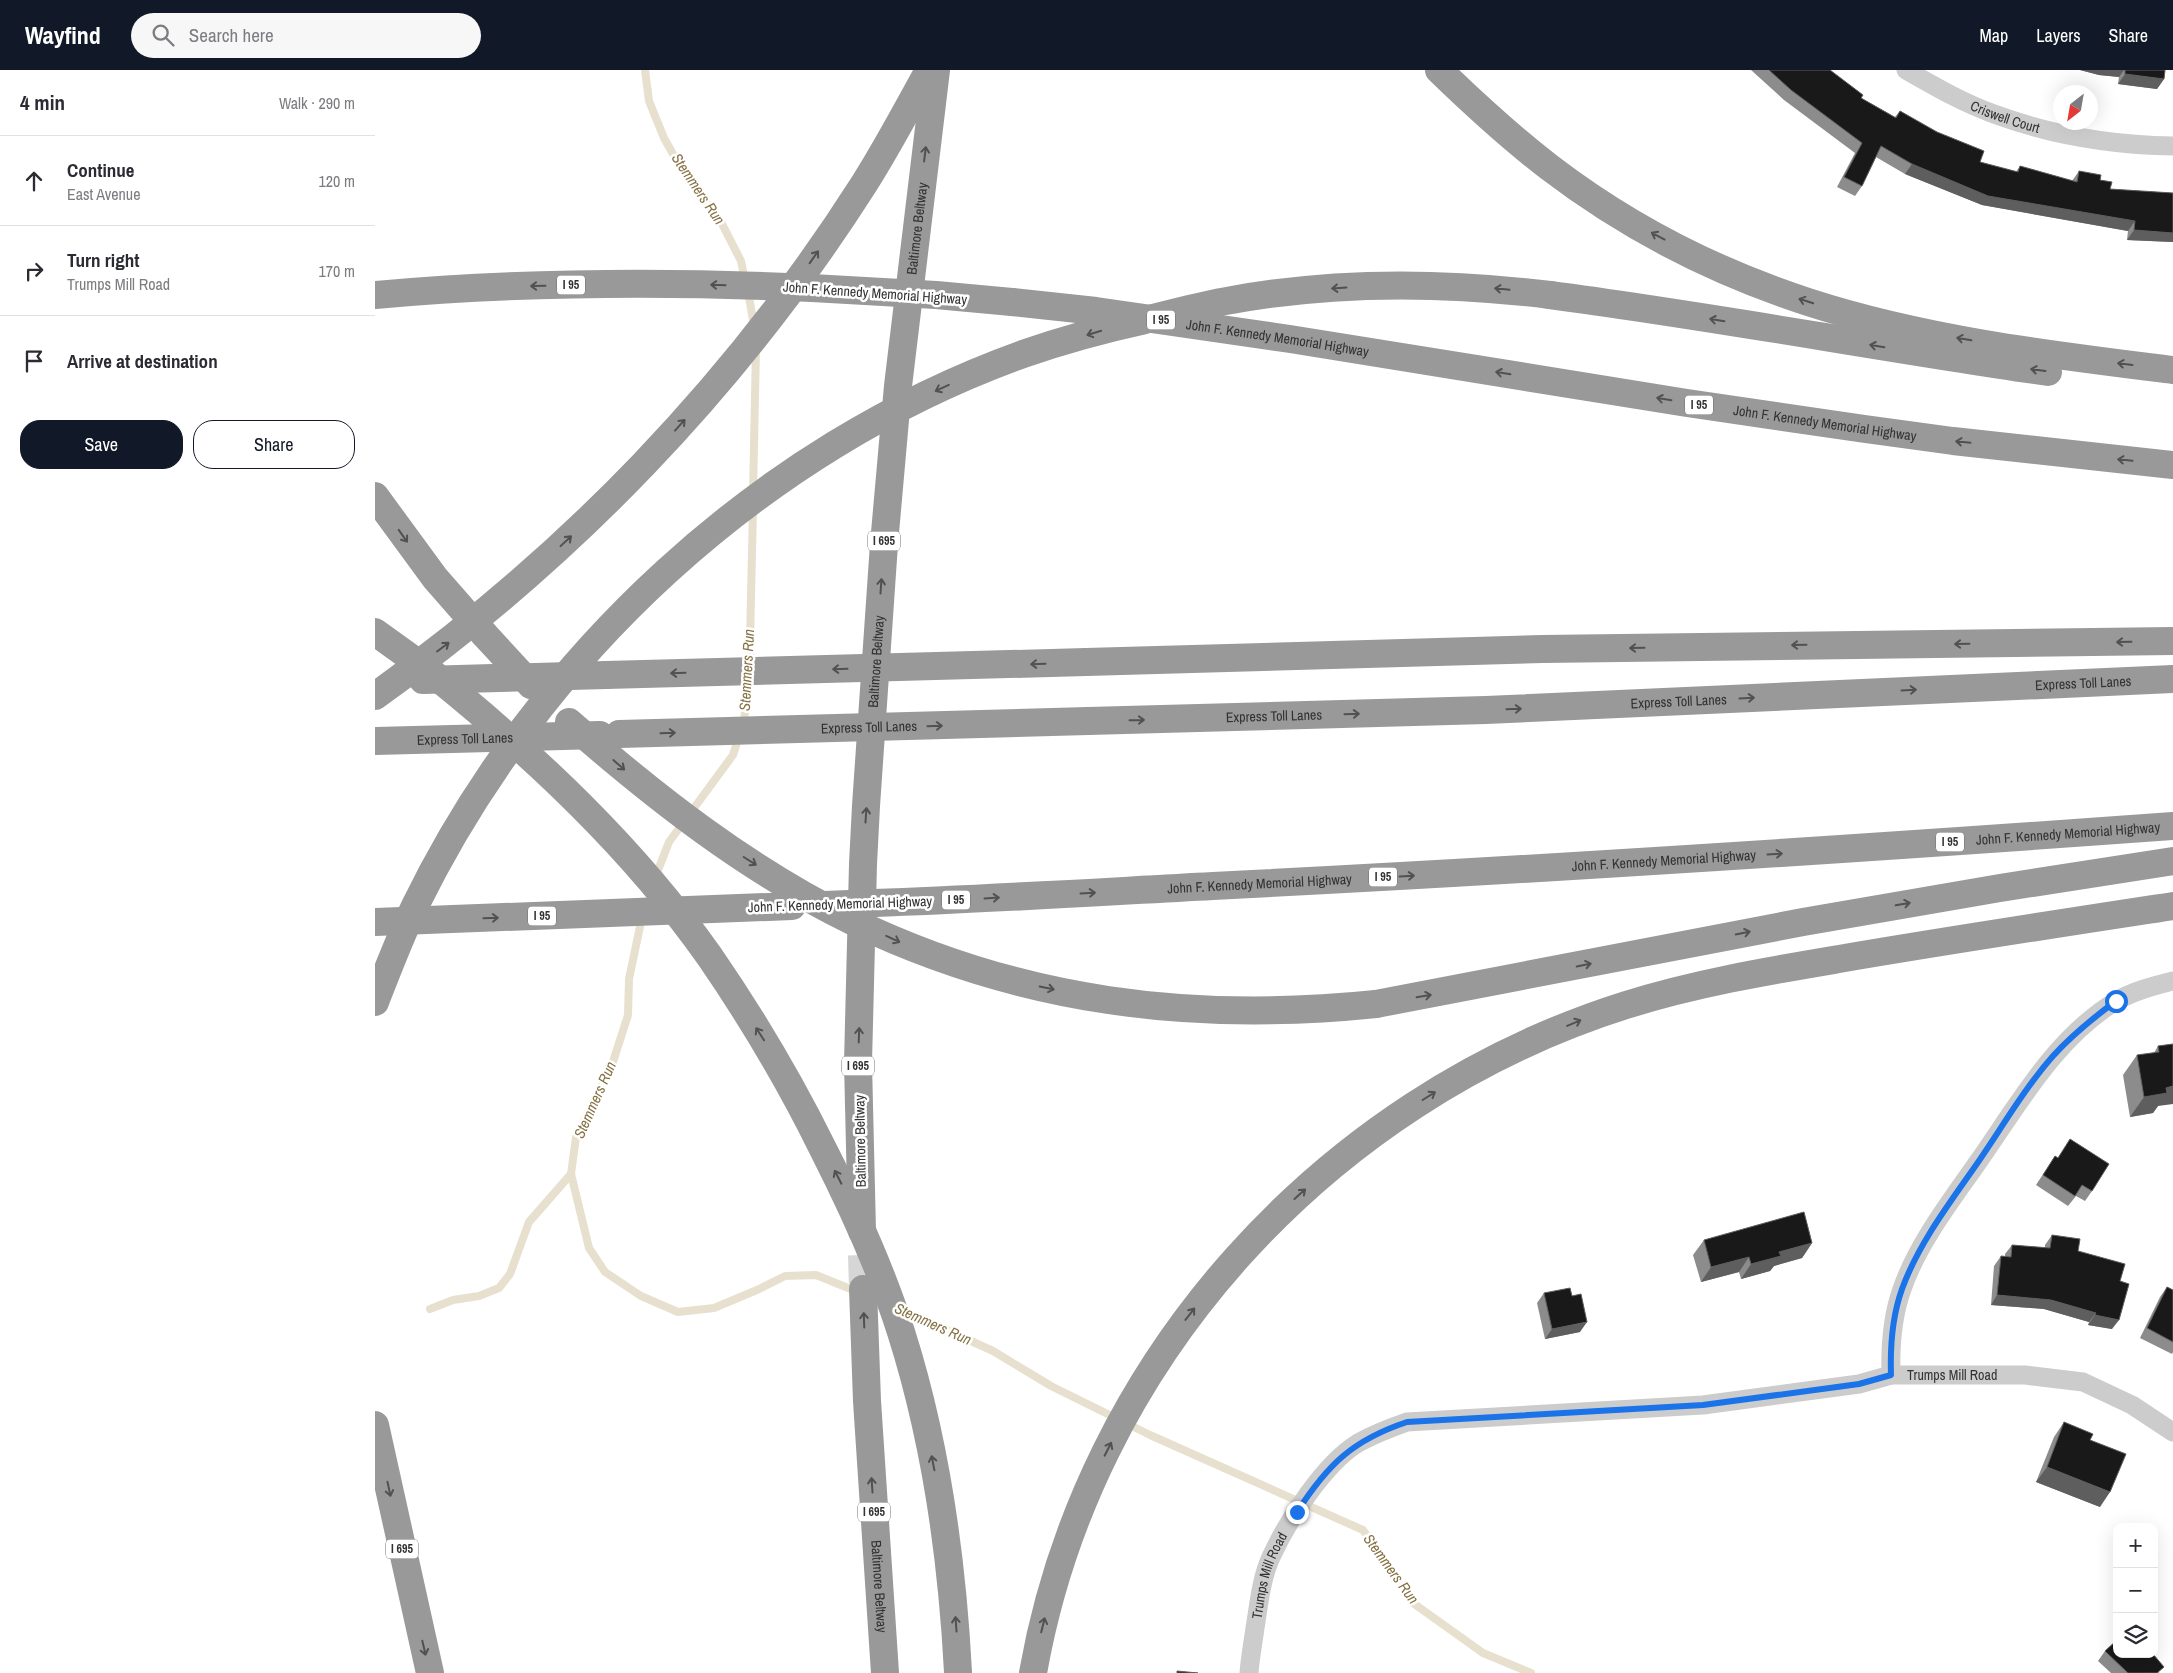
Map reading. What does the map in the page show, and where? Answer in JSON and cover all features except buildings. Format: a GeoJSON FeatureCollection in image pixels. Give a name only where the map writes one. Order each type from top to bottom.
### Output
{"type":"FeatureCollection","features":[{"type":"Feature","properties":{"kind":"highway"},"geometry":{"type":"LineString","coordinates":[[375,696],[452,640],[547,559],[629,482],[678,429],[771,318],[836,226],[865,183],[929,70]]}},
{"type":"Feature","properties":{"kind":"highway","name":"Baltimore Beltway"},"geometry":{"type":"LineString","coordinates":[[862,1255],[858,1064],[864,835],[894,421],[912,255],[936,70]]}},
{"type":"Feature","properties":{"kind":"highway"},"geometry":{"type":"LineString","coordinates":[[1439,70],[1509,135],[1583,191],[1654,235],[1731,272],[1776,291],[1888,324],[1938,335],[2173,370]]}},
{"type":"Feature","properties":{"kind":"highway","name":"John F. Kennedy Memorial Highway"},"geometry":{"type":"LineString","coordinates":[[375,295],[516,286],[694,284],[880,292],[1011,302],[1096,311],[1289,339],[1687,403],[1865,429],[1953,441],[2173,465]]}},
{"type":"Feature","properties":{"kind":"highway"},"geometry":{"type":"LineString","coordinates":[[375,1002],[415,907],[457,828],[505,755],[563,680],[617,620],[685,556],[746,506],[835,445],[904,406],[1023,354],[1105,329],[1232,300],[1320,289],[1408,285],[1489,288],[1642,307],[1931,355],[2173,389]]}},
{"type":"Feature","properties":{"kind":"highway"},"geometry":{"type":"LineString","coordinates":[[375,496],[435,578],[509,662],[569,722],[639,783],[749,860],[805,895],[851,920],[903,944],[960,964],[1042,988],[1184,1010],[1230,1012],[1337,1008],[1376,1004],[1812,920],[2173,861]]}},
{"type":"Feature","properties":{"kind":"highway"},"geometry":{"type":"LineString","coordinates":[[375,632],[432,673],[479,711],[558,782],[616,842],[667,902],[708,955],[770,1049],[848,1197],[883,1280],[901,1332],[928,1433],[944,1520],[955,1617],[958,1673]]}},
{"type":"Feature","properties":{"kind":"highway"},"geometry":{"type":"LineString","coordinates":[[375,681],[1532,649],[2173,641]]}},
{"type":"Feature","properties":{"kind":"highway","name":"Express Toll Lanes"},"geometry":{"type":"LineString","coordinates":[[375,741],[1486,710],[2173,679]]}},
{"type":"Feature","properties":{"kind":"highway","name":"John F. Kennedy Memorial Highway"},"geometry":{"type":"LineString","coordinates":[[375,922],[1039,896],[1735,857],[2173,826]]}},
{"type":"Feature","properties":{"kind":"highway"},"geometry":{"type":"LineString","coordinates":[[1033,1673],[1055,1582],[1086,1492],[1123,1418],[1161,1353],[1201,1301],[1259,1233],[1322,1174],[1390,1121],[1462,1076],[1543,1036],[1626,1005],[1705,984],[1924,944],[2173,906]]}},
{"type":"Feature","properties":{"kind":"highway","name":"Baltimore Beltway"},"geometry":{"type":"LineString","coordinates":[[863,1289],[865,1351],[885,1673]]}},
{"type":"Feature","properties":{"kind":"highway","name":"I 695"},"geometry":{"type":"LineString","coordinates":[[375,1425],[430,1673]]}},
{"type":"Feature","properties":{"kind":"street","name":"Criswell Court"},"geometry":{"type":"LineString","coordinates":[[1906,70],[1945,92],[1993,114],[2031,126],[2071,136],[2173,146]]}},
{"type":"Feature","properties":{"kind":"street"},"geometry":{"type":"LineString","coordinates":[[1891,1375],[1890,1345],[1894,1316],[1902,1288],[1918,1255],[1951,1200],[2025,1094],[2052,1058],[2098,1014],[2116,1001],[2144,988],[2173,981]]}},
{"type":"Feature","properties":{"kind":"street","name":"Trumps Mill Road"},"geometry":{"type":"LineString","coordinates":[[1249,1673],[1265,1573],[1271,1557],[1297,1512],[1313,1488],[1340,1458],[1357,1444],[1383,1430],[1407,1422],[1703,1405],[1859,1384],[1891,1375],[2025,1375],[2083,1382],[2132,1405],[2173,1432]]}},
{"type":"Feature","properties":{"kind":"waterway","name":"Stemmers Run"},"geometry":{"type":"LineString","coordinates":[[645,70],[649,101],[664,138],[687,179],[719,218],[741,261],[745,280]]}},
{"type":"Feature","properties":{"kind":"waterway","name":"Stemmers Run"},"geometry":{"type":"LineString","coordinates":[[748,291],[754,326]]}},
{"type":"Feature","properties":{"kind":"waterway","name":"Stemmers Run"},"geometry":{"type":"LineString","coordinates":[[753,494],[756,348]]}},
{"type":"Feature","properties":{"kind":"waterway","name":"Stemmers Run"},"geometry":{"type":"LineString","coordinates":[[743,726],[749,686],[753,508]]}},
{"type":"Feature","properties":{"kind":"waterway","name":"Stemmers Run"},"geometry":{"type":"LineString","coordinates":[[655,878],[669,842],[733,755],[739,736]]}},
{"type":"Feature","properties":{"kind":"waterway","name":"Stemmers Run"},"geometry":{"type":"LineString","coordinates":[[642,917],[629,979],[628,1015],[612,1065],[576,1137],[571,1174],[589,1248],[605,1272],[641,1296],[678,1312],[714,1308],[785,1276],[816,1275],[858,1292]]}},
{"type":"Feature","properties":{"kind":"waterway"},"geometry":{"type":"LineString","coordinates":[[430,1309],[453,1300],[479,1296],[499,1288],[510,1274],[529,1222],[571,1174]]}},
{"type":"Feature","properties":{"kind":"waterway","name":"Stemmers Run"},"geometry":{"type":"LineString","coordinates":[[901,1309],[993,1351],[1051,1386],[1150,1435],[1363,1530],[1413,1603],[1483,1653],[1531,1673]]}},
{"type":"Feature","properties":{"kind":"tunnel"},"geometry":{"type":"LineString","coordinates":[[862,1255],[863,1289]]}},
{"type":"Feature","properties":{"kind":"route"},"geometry":{"type":"LineString","coordinates":[[1297,1512],[1313,1488],[1340,1458],[1357,1444],[1383,1430],[1407,1422],[1703,1405],[1859,1384],[1891,1375],[1890,1345],[1894,1316],[1902,1288],[1918,1255],[1951,1200],[2052,1058],[2076,1033],[2116,1001]]}}]}
